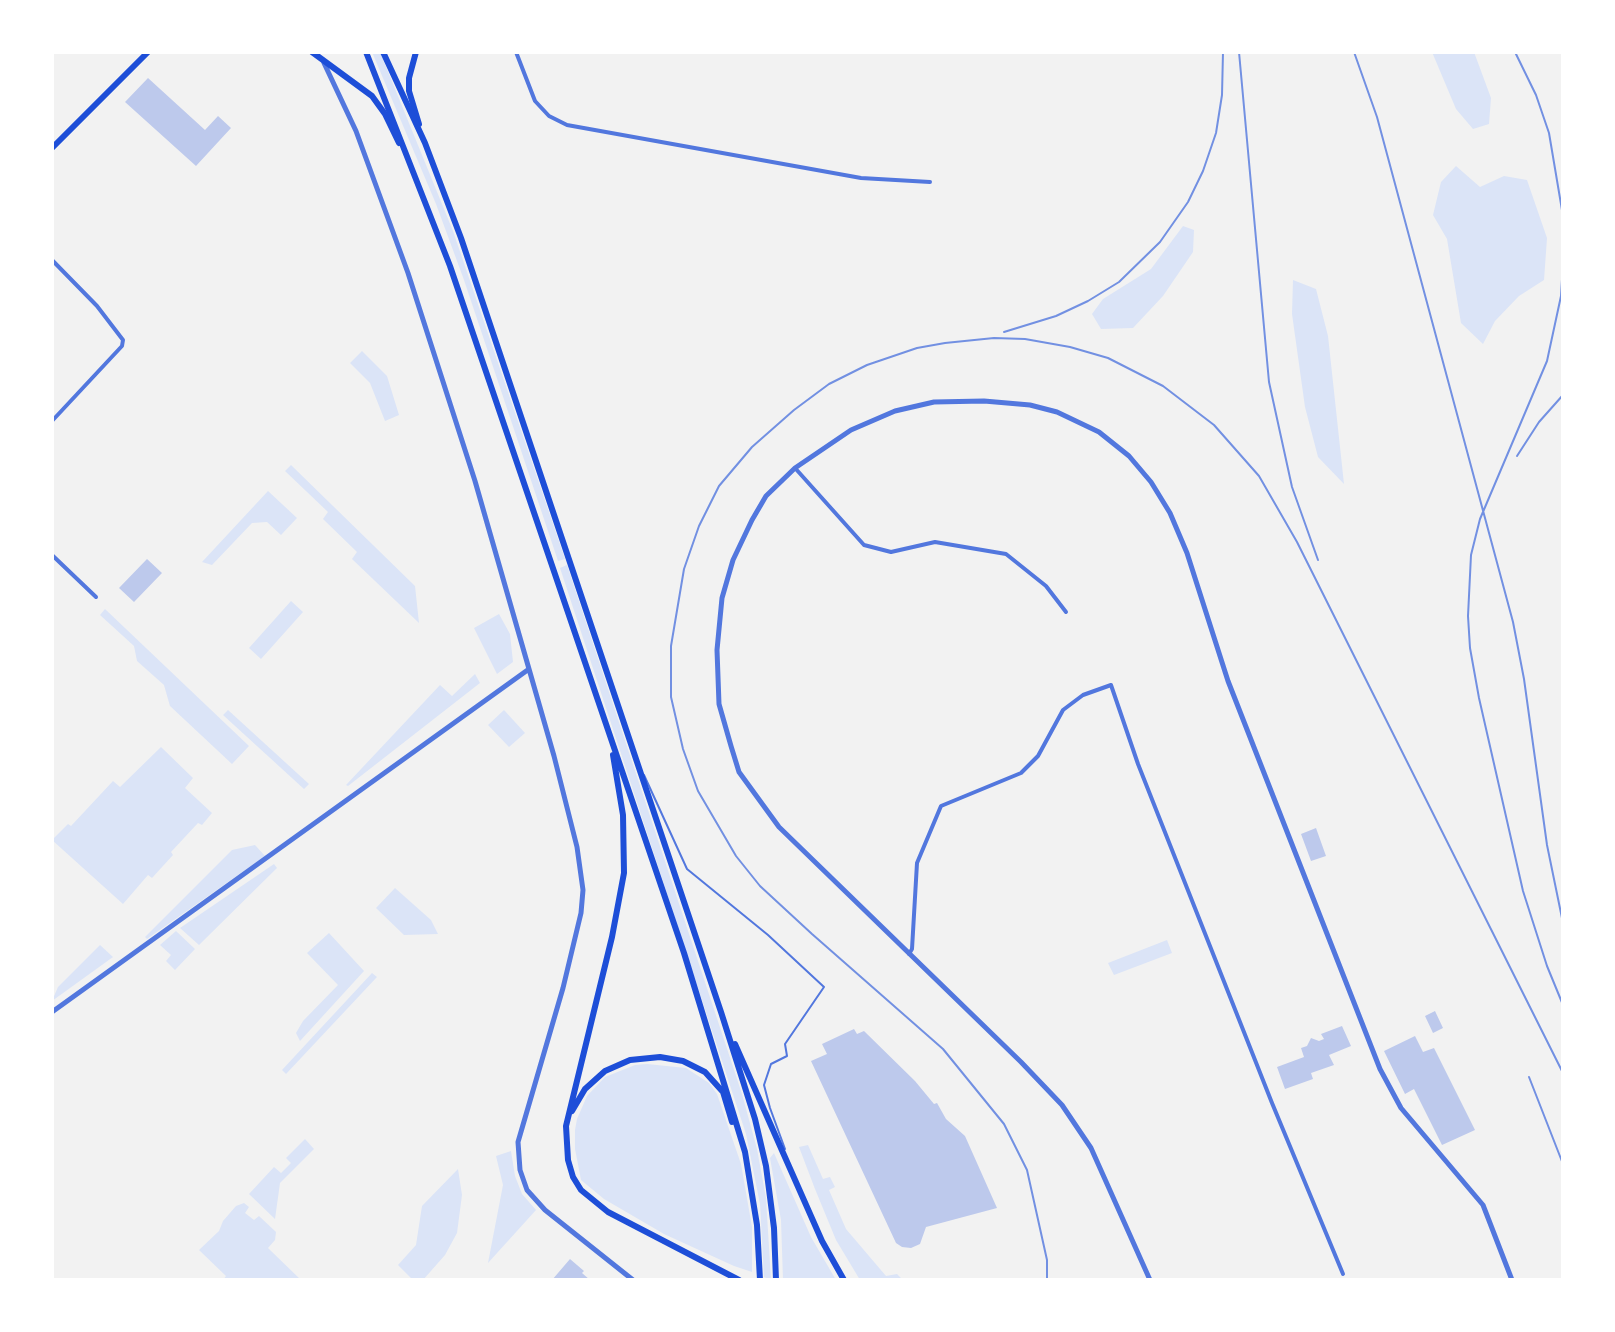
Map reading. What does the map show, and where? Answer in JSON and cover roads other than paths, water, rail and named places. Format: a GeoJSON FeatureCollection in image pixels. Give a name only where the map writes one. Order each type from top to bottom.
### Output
{"type":"FeatureCollection","features":[{"type":"Feature","properties":{"kind":"main road"},"geometry":{"type":"LineString","coordinates":[[312,52],[356,81],[372,96],[385,114],[419,184]]}},
{"type":"Feature","properties":{"kind":"main road"},"geometry":{"type":"LineString","coordinates":[[366,52],[450,266],[733,1107],[752,1191],[760,1280]]}},
{"type":"Feature","properties":{"kind":"main road"},"geometry":{"type":"LineString","coordinates":[[383,52],[425,143]]}},
{"type":"Feature","properties":{"kind":"main road"},"geometry":{"type":"LineString","coordinates":[[416,53],[409,91],[425,143],[461,238],[755,1119],[766,1166],[774,1228],[776,1280]]}},
{"type":"Feature","properties":{"kind":"main road"},"geometry":{"type":"LineString","coordinates":[[52,148],[144,54]]}},
{"type":"Feature","properties":{"kind":"main road"},"geometry":{"type":"LineString","coordinates":[[604,717],[623,815],[624,873],[616,923],[566,1126],[570,1168],[588,1197],[608,1212],[739,1280]]}},
{"type":"Feature","properties":{"kind":"main road"},"geometry":{"type":"LineString","coordinates":[[721,1012],[822,1241],[844,1280]]}},
{"type":"Feature","properties":{"kind":"main road"},"geometry":{"type":"LineString","coordinates":[[566,1126],[585,1089],[605,1071],[618,1064],[646,1058],[683,1061],[705,1072],[723,1092],[752,1191]]}},
{"type":"Feature","properties":{"kind":"street"},"geometry":{"type":"LineString","coordinates":[[516,52],[535,101],[549,116],[567,125],[861,178],[930,182]]}},
{"type":"Feature","properties":{"kind":"street"},"geometry":{"type":"LineString","coordinates":[[322,58],[340,95],[408,273],[475,481],[574,833],[583,890],[572,953],[518,1142],[520,1170],[527,1190],[545,1210],[633,1280]]}},
{"type":"Feature","properties":{"kind":"street"},"geometry":{"type":"LineString","coordinates":[[340,95],[345,85],[356,81]]}},
{"type":"Feature","properties":{"kind":"street"},"geometry":{"type":"LineString","coordinates":[[52,260],[118,330],[123,343],[52,421]]}},
{"type":"Feature","properties":{"kind":"street"},"geometry":{"type":"LineString","coordinates":[[1150,1280],[1091,1148],[1062,1105],[779,827],[739,772],[719,704],[717,650],[722,598],[733,560],[766,496],[795,468],[851,430],[895,411],[934,402],[984,401],[1030,405],[1070,416],[1099,432],[1140,468],[1161,496],[1177,528],[1210,619],[1228,681],[1380,1069],[1401,1108],[1483,1205],[1512,1280]]}},
{"type":"Feature","properties":{"kind":"street"},"geometry":{"type":"LineString","coordinates":[[795,468],[864,545],[891,552],[935,542],[1006,554],[1046,586],[1066,612]]}},
{"type":"Feature","properties":{"kind":"street"},"geometry":{"type":"LineString","coordinates":[[52,555],[96,597]]}},
{"type":"Feature","properties":{"kind":"street"},"geometry":{"type":"LineString","coordinates":[[52,1012],[529,669]]}},
{"type":"Feature","properties":{"kind":"street"},"geometry":{"type":"LineString","coordinates":[[909,954],[912,949],[913,885],[917,863],[941,806],[1021,773],[1038,756],[1063,710],[1083,695],[1111,685],[1138,764],[1343,1274]]}},
{"type":"Feature","properties":{"kind":"lane"},"geometry":{"type":"LineString","coordinates":[[634,753],[687,869],[768,935],[824,987],[785,1044],[787,1056],[775,1061],[764,1085],[801,1191]]}},
{"type":"Feature","properties":{"kind":"railway"},"geometry":{"type":"LineString","coordinates":[[1004,332],[1056,316],[1088,301],[1119,282],[1160,242],[1188,202],[1216,133],[1222,95],[1223,52]]}},
{"type":"Feature","properties":{"kind":"railway"},"geometry":{"type":"LineString","coordinates":[[1239,52],[1269,382],[1292,487],[1318,560]]}},
{"type":"Feature","properties":{"kind":"railway"},"geometry":{"type":"LineString","coordinates":[[1354,52],[1377,117],[1513,622],[1547,845],[1563,923]]}},
{"type":"Feature","properties":{"kind":"railway"},"geometry":{"type":"LineString","coordinates":[[1515,52],[1536,95],[1549,133],[1563,216]]}},
{"type":"Feature","properties":{"kind":"railway"},"geometry":{"type":"LineString","coordinates":[[1563,263],[1561,296],[1547,361],[1480,519],[1471,555],[1468,616],[1479,698],[1523,891],[1563,1005]]}},
{"type":"Feature","properties":{"kind":"railway"},"geometry":{"type":"LineString","coordinates":[[1047,1280],[1047,1260],[1027,1170],[1004,1124],[943,1049],[760,886],[736,856],[698,791],[683,749],[671,697],[671,646],[684,569],[699,526],[719,486],[752,447],[794,410],[829,384],[867,365],[917,348],[945,343],[994,338],[1025,339],[1108,358],[1163,386],[1214,425],[1259,476],[1297,542],[1563,1073]]}},
{"type":"Feature","properties":{"kind":"railway"},"geometry":{"type":"LineString","coordinates":[[1517,456],[1539,422],[1563,395]]}},
{"type":"Feature","properties":{"kind":"railway"},"geometry":{"type":"LineString","coordinates":[[1529,1077],[1563,1164]]}}]}
